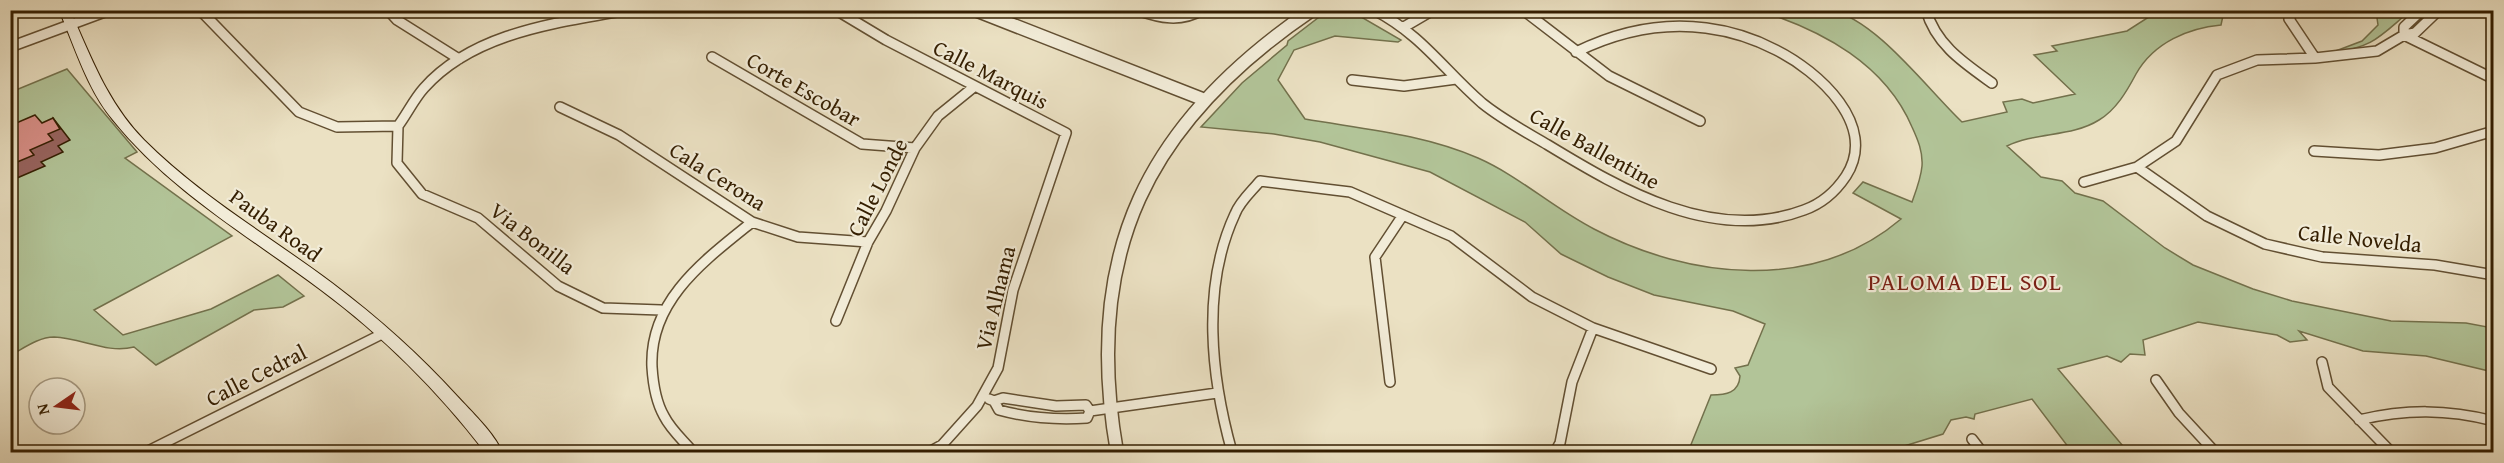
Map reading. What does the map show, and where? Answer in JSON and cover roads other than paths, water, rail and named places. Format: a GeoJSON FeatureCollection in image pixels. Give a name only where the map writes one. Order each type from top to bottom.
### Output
{"type":"FeatureCollection","features":[{"type":"Feature","properties":{"kind":"main road","name":"Pauba Road"},"geometry":{"type":"LineString","coordinates":[[64,10],[104,100],[164,166],[384,333],[451,399],[494,453]]}},
{"type":"Feature","properties":{"kind":"street"},"geometry":{"type":"LineString","coordinates":[[10,47],[111,10]]}},
{"type":"Feature","properties":{"kind":"street"},"geometry":{"type":"LineString","coordinates":[[200,10],[299,112],[337,127],[398,126],[425,87],[459,59],[500,39],[627,10]]}},
{"type":"Feature","properties":{"kind":"street"},"geometry":{"type":"LineString","coordinates":[[388,10],[397,20],[459,59]]}},
{"type":"Feature","properties":{"kind":"street","name":"Calle Marquis"},"geometry":{"type":"LineString","coordinates":[[836,10],[886,40],[1066,133]]}},
{"type":"Feature","properties":{"kind":"street"},"geometry":{"type":"LineString","coordinates":[[975,10],[1205,100]]}},
{"type":"Feature","properties":{"kind":"street"},"geometry":{"type":"LineString","coordinates":[[1137,10],[1165,20],[1191,18],[1202,10]]}},
{"type":"Feature","properties":{"kind":"street"},"geometry":{"type":"LineString","coordinates":[[1117,453],[1107,408],[1105,333],[1111,288],[1121,248],[1147,181],[1183,125],[1205,100],[1312,10]]}},
{"type":"Feature","properties":{"kind":"street","name":"Calle Ballentine"},"geometry":{"type":"LineString","coordinates":[[1374,10],[1404,27],[1456,79],[1495,112],[1600,177],[1646,201],[1704,218],[1751,220],[1794,213],[1832,197],[1852,167],[1858,138],[1839,101],[1804,66],[1762,44],[1724,31],[1685,26],[1651,27],[1597,41],[1576,52]]}},
{"type":"Feature","properties":{"kind":"street"},"geometry":{"type":"LineString","coordinates":[[1404,27],[1433,10]]}},
{"type":"Feature","properties":{"kind":"street"},"geometry":{"type":"LineString","coordinates":[[1523,10],[1609,76],[1700,122]]}},
{"type":"Feature","properties":{"kind":"street"},"geometry":{"type":"LineString","coordinates":[[1926,10],[1929,25],[1952,53],[1992,82]]}},
{"type":"Feature","properties":{"kind":"street"},"geometry":{"type":"LineString","coordinates":[[1986,10],[2022,10]]}},
{"type":"Feature","properties":{"kind":"street"},"geometry":{"type":"LineString","coordinates":[[2294,10],[2289,19],[2315,58]]}},
{"type":"Feature","properties":{"kind":"street"},"geometry":{"type":"LineString","coordinates":[[2404,35],[2404,27],[2422,10]]}},
{"type":"Feature","properties":{"kind":"street"},"geometry":{"type":"LineString","coordinates":[[2084,182],[2137,167],[2176,141],[2217,75],[2258,60],[2315,58],[2378,51],[2404,35],[2415,33],[2439,10]]}},
{"type":"Feature","properties":{"kind":"street"},"geometry":{"type":"LineString","coordinates":[[2404,35],[2493,79]]}},
{"type":"Feature","properties":{"kind":"street","name":"Corte Escobar"},"geometry":{"type":"LineString","coordinates":[[712,57],[862,144],[915,148]]}},
{"type":"Feature","properties":{"kind":"street"},"geometry":{"type":"LineString","coordinates":[[1352,80],[1383,86],[1417,87],[1456,79]]}},
{"type":"Feature","properties":{"kind":"street","name":"Calle Londe"},"geometry":{"type":"LineString","coordinates":[[836,321],[868,242],[886,211],[915,148],[938,116],[975,86]]}},
{"type":"Feature","properties":{"kind":"street","name":"Cala Cerona"},"geometry":{"type":"LineString","coordinates":[[560,107],[619,135],[752,222],[798,237],[868,242]]}},
{"type":"Feature","properties":{"kind":"street","name":"Via Bonilla"},"geometry":{"type":"LineString","coordinates":[[398,126],[397,163],[422,194],[478,218],[558,286],[603,308],[661,310]]}},
{"type":"Feature","properties":{"kind":"street"},"geometry":{"type":"LineString","coordinates":[[2314,151],[2379,155],[2435,148],[2493,131]]}},
{"type":"Feature","properties":{"kind":"street","name":"Via Alhama"},"geometry":{"type":"LineString","coordinates":[[928,453],[942,445],[982,397],[998,368],[1013,290],[1066,133]]}},
{"type":"Feature","properties":{"kind":"street","name":"Calle Novelda"},"geometry":{"type":"LineString","coordinates":[[2137,167],[2177,198],[2226,227],[2283,250],[2354,261],[2435,265],[2493,275]]}},
{"type":"Feature","properties":{"kind":"street"},"geometry":{"type":"LineString","coordinates":[[1232,453],[1217,393],[1212,323],[1223,251],[1236,212],[1260,180],[1350,192],[1451,236],[1532,297],[1593,328],[1710,369]]}},
{"type":"Feature","properties":{"kind":"street"},"geometry":{"type":"LineString","coordinates":[[1390,382],[1375,257],[1403,215]]}},
{"type":"Feature","properties":{"kind":"street"},"geometry":{"type":"LineString","coordinates":[[693,453],[662,414],[649,366],[661,310],[692,270],[752,222]]}},
{"type":"Feature","properties":{"kind":"street"},"geometry":{"type":"LineString","coordinates":[[1555,453],[1560,443],[1572,382],[1593,328]]}},
{"type":"Feature","properties":{"kind":"street","name":"Calle Cedral"},"geometry":{"type":"LineString","coordinates":[[146,453],[384,333]]}},
{"type":"Feature","properties":{"kind":"street"},"geometry":{"type":"LineString","coordinates":[[2322,362],[2328,387],[2391,453]]}},
{"type":"Feature","properties":{"kind":"street"},"geometry":{"type":"LineString","coordinates":[[2156,380],[2179,412],[2215,453]]}},
{"type":"Feature","properties":{"kind":"street"},"geometry":{"type":"LineString","coordinates":[[982,397],[994,401],[999,410],[1019,416],[1054,420],[1087,418],[1090,411],[1217,393]]}},
{"type":"Feature","properties":{"kind":"street"},"geometry":{"type":"LineString","coordinates":[[2359,420],[2398,410],[2458,411],[2493,421]]}},
{"type":"Feature","properties":{"kind":"street"},"geometry":{"type":"LineString","coordinates":[[1972,439],[1982,453]]}},
{"type":"Feature","properties":{"kind":"district","name":"PALOMA DEL SOL"},"geometry":{"type":"Point","coordinates":[1965,281]}}]}
